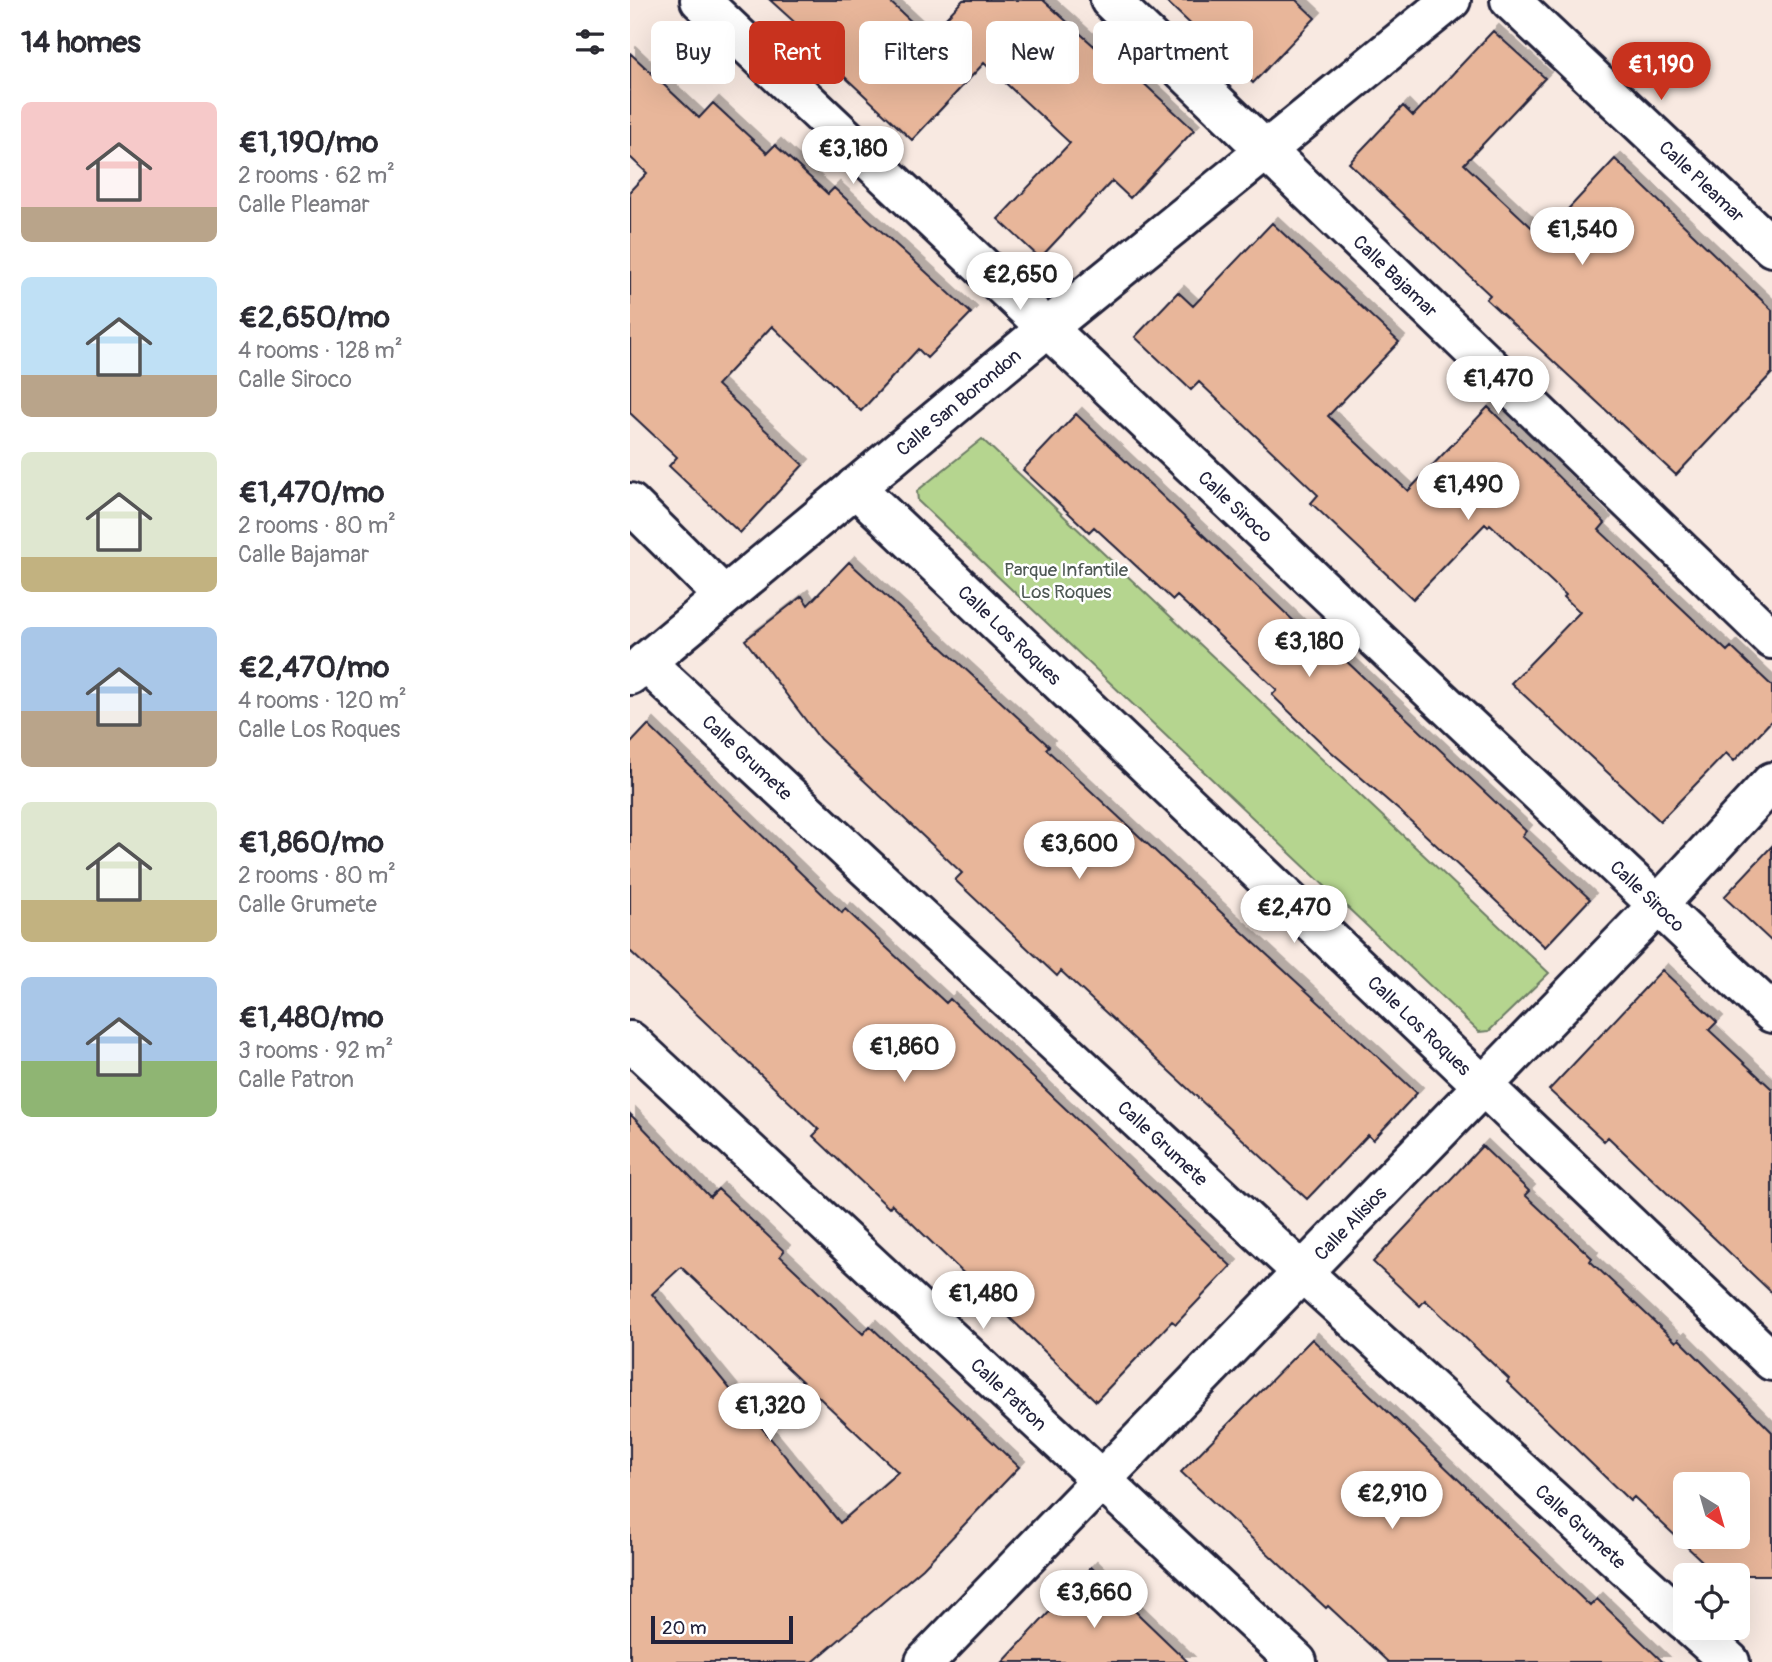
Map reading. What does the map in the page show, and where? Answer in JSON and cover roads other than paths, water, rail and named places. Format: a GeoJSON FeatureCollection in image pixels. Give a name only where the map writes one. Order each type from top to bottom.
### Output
{"type":"FeatureCollection","features":[{"type":"Feature","properties":{"kind":"street","name":"Calle Siroco"},"geometry":{"type":"LineString","coordinates":[[700,0],[1772,1013]]}},
{"type":"Feature","properties":{"kind":"street","name":"Calle Bajamar"},"geometry":{"type":"LineString","coordinates":[[1110,0],[1772,639]]}},
{"type":"Feature","properties":{"kind":"street","name":"Calle San Borondon"},"geometry":{"type":"LineString","coordinates":[[638,669],[1047,328],[1451,0]]}},
{"type":"Feature","properties":{"kind":"street","name":"Calle Pleamar"},"geometry":{"type":"LineString","coordinates":[[1510,0],[1772,247]]}},
{"type":"Feature","properties":{"kind":"street","name":"Calle Los Roques"},"geometry":{"type":"LineString","coordinates":[[855,487],[1485,1084],[1772,1361]]}},
{"type":"Feature","properties":{"kind":"street"},"geometry":{"type":"LineString","coordinates":[[630,503],[724,596]]}},
{"type":"Feature","properties":{"kind":"street","name":"Calle Grumete"},"geometry":{"type":"LineString","coordinates":[[638,669],[1673,1610]]}},
{"type":"Feature","properties":{"kind":"street","name":"Calle Alisios"},"geometry":{"type":"LineString","coordinates":[[925,1662],[1657,906],[1772,782]]}},
{"type":"Feature","properties":{"kind":"street","name":"Calle Patron"},"geometry":{"type":"LineString","coordinates":[[630,1041],[1100,1482],[1297,1662]]}},
{"type":"Feature","properties":{"kind":"street"},"geometry":{"type":"LineString","coordinates":[[1705,1640],[1730,1662]]}},
{"type":"Feature","properties":{"kind":"park label","name":"Parque Infantile Los Roques"},"geometry":{"type":"Point","coordinates":[1066,580]}}]}
